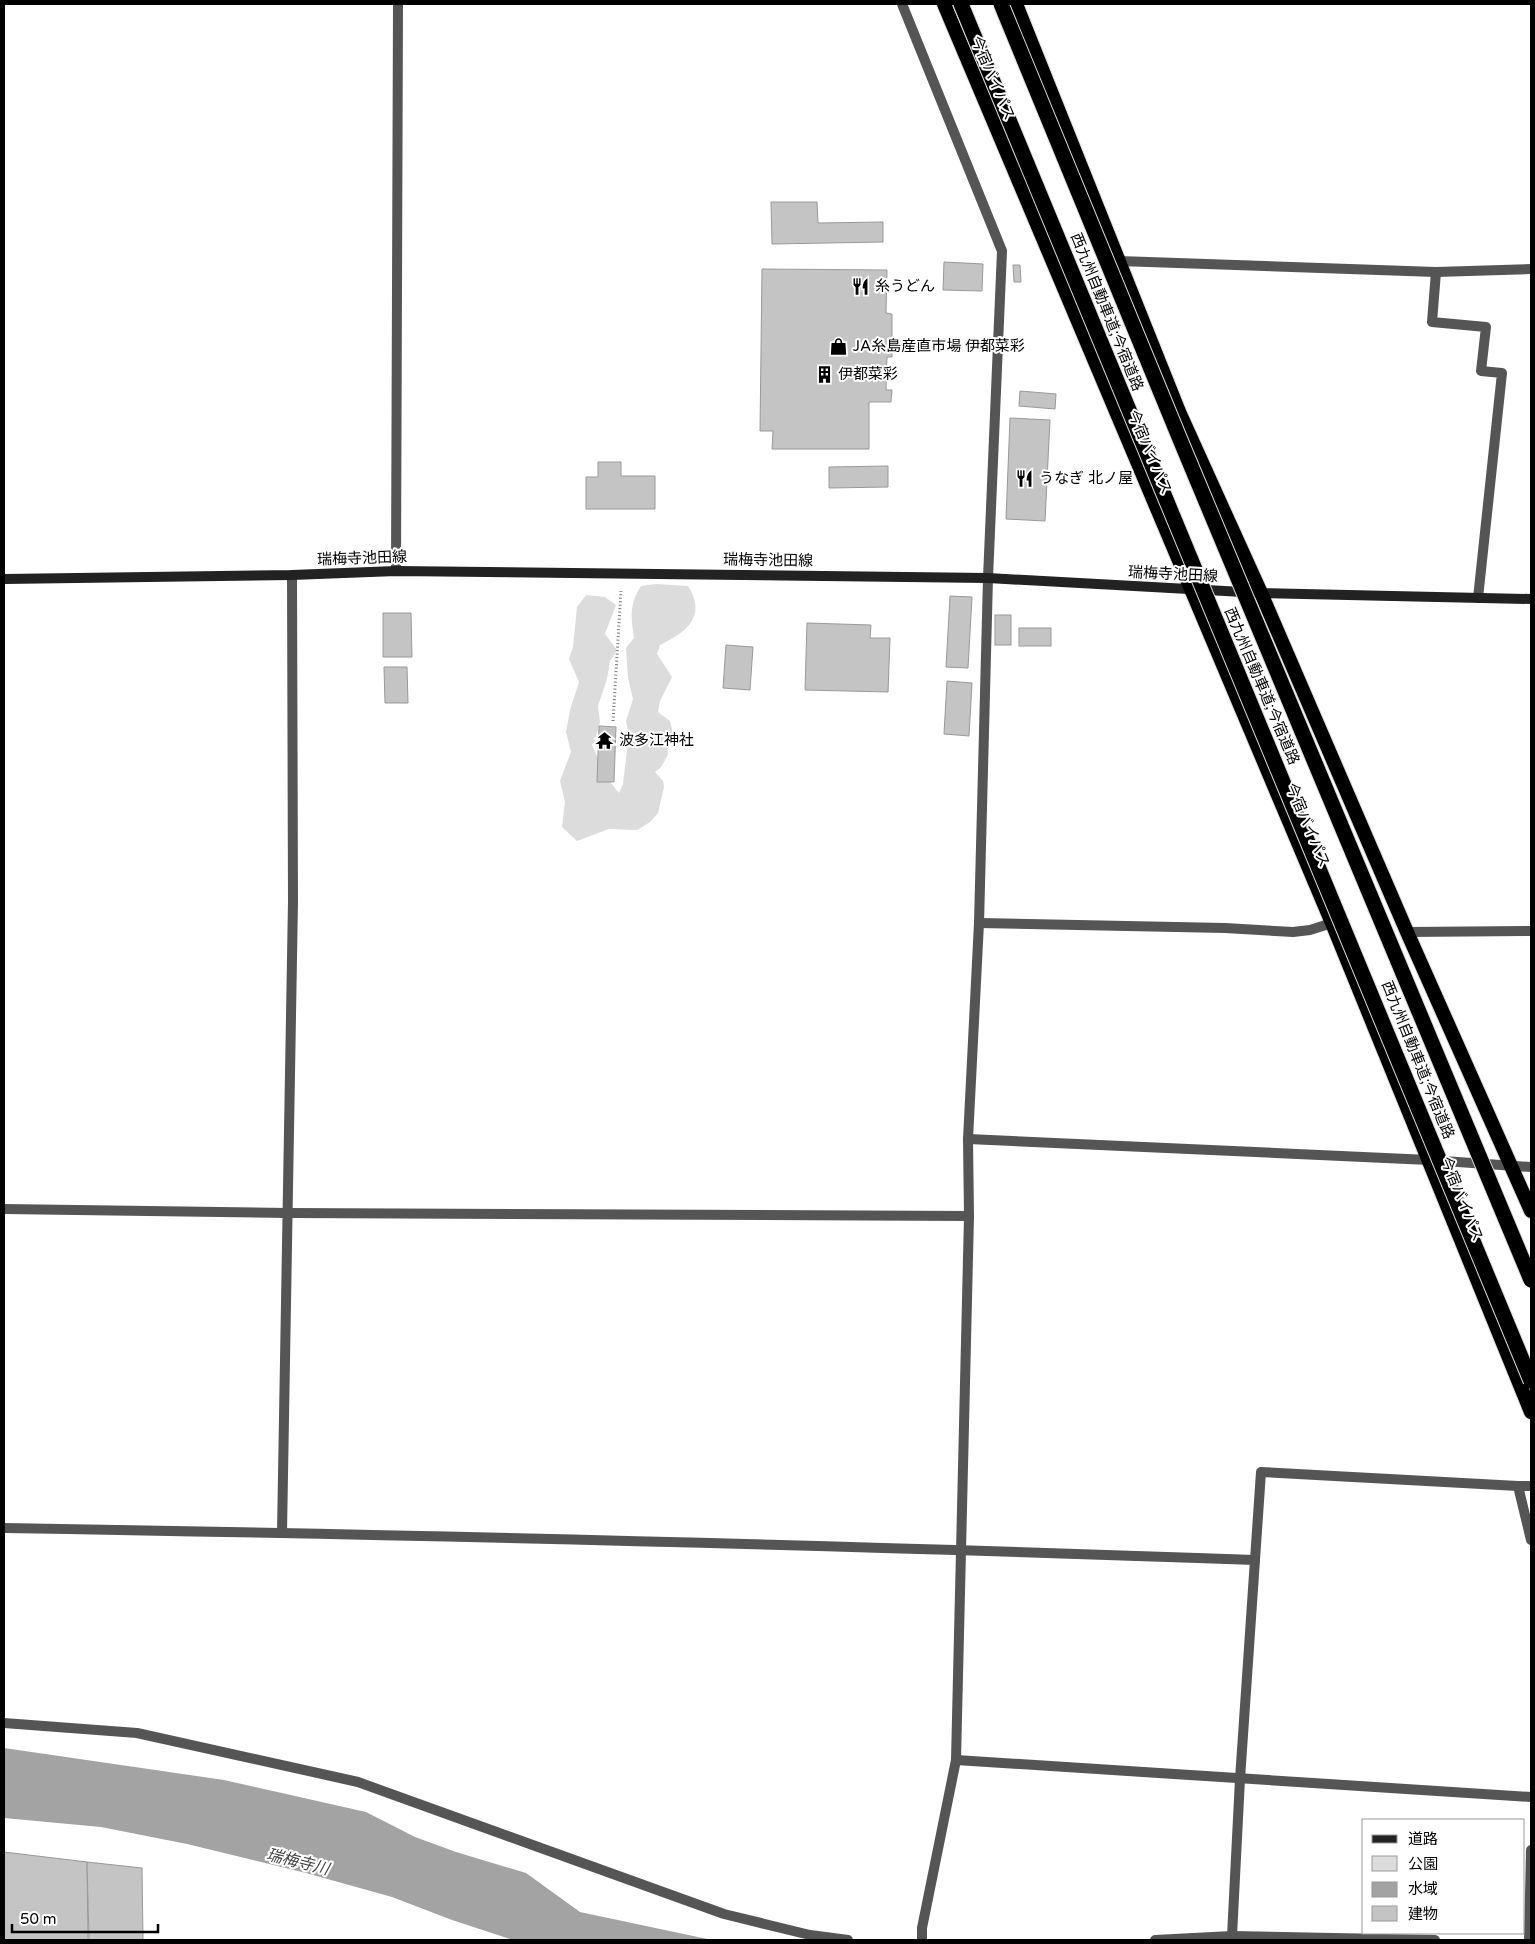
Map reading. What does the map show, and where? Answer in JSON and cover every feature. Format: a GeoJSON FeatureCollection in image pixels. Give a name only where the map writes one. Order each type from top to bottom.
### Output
{"type":"FeatureCollection","features":[{"type":"Feature","properties":{"kind":"highway","name":"今宿バイパス"},"geometry":{"type":"LineString","coordinates":[[944,4],[1332,923],[1531,1412]]}},
{"type":"Feature","properties":{"kind":"highway","name":"西九州自動車道;今宿道路"},"geometry":{"type":"LineString","coordinates":[[962,4],[1531,1381]]}},
{"type":"Feature","properties":{"kind":"highway","name":"西九州自動車道;今宿道路"},"geometry":{"type":"LineString","coordinates":[[1001,4],[1180,442],[1531,1280]]}},
{"type":"Feature","properties":{"kind":"highway"},"geometry":{"type":"LineString","coordinates":[[1016,4],[1180,414],[1261,593],[1406,932],[1531,1210]]}},
{"type":"Feature","properties":{"kind":"main road","name":"瑞梅寺池田線"},"geometry":{"type":"LineString","coordinates":[[4,579],[292,576],[396,571],[988,578],[1261,593],[1531,599]]}},
{"type":"Feature","properties":{"kind":"street"},"geometry":{"type":"LineString","coordinates":[[396,571],[398,4]]}},
{"type":"Feature","properties":{"kind":"street"},"geometry":{"type":"LineString","coordinates":[[902,4],[1002,252],[988,578],[979,923],[968,1139],[969,1216],[956,1760],[922,1928],[922,1940]]}},
{"type":"Feature","properties":{"kind":"street"},"geometry":{"type":"LineString","coordinates":[[1119,261],[1436,272],[1531,269]]}},
{"type":"Feature","properties":{"kind":"street"},"geometry":{"type":"LineString","coordinates":[[1436,272],[1432,322],[1486,327],[1482,371],[1502,373],[1478,598]]}},
{"type":"Feature","properties":{"kind":"street"},"geometry":{"type":"LineString","coordinates":[[282,1533],[293,901],[292,576]]}},
{"type":"Feature","properties":{"kind":"street"},"geometry":{"type":"LineString","coordinates":[[979,923],[1225,928],[1293,932],[1310,930],[1332,923]]}},
{"type":"Feature","properties":{"kind":"street"},"geometry":{"type":"LineString","coordinates":[[1406,932],[1531,931]]}},
{"type":"Feature","properties":{"kind":"street"},"geometry":{"type":"LineString","coordinates":[[968,1139],[1429,1160],[1531,1167]]}},
{"type":"Feature","properties":{"kind":"street"},"geometry":{"type":"LineString","coordinates":[[4,1209],[288,1213],[969,1216]]}},
{"type":"Feature","properties":{"kind":"street"},"geometry":{"type":"LineString","coordinates":[[1232,1936],[1240,1779],[1261,1472],[1531,1486]]}},
{"type":"Feature","properties":{"kind":"street"},"geometry":{"type":"LineString","coordinates":[[1518,1486],[1531,1540]]}},
{"type":"Feature","properties":{"kind":"street"},"geometry":{"type":"LineString","coordinates":[[4,1528],[962,1550],[1255,1560]]}},
{"type":"Feature","properties":{"kind":"street"},"geometry":{"type":"LineString","coordinates":[[4,1722],[137,1733],[358,1782],[724,1914],[810,1935],[848,1940]]}},
{"type":"Feature","properties":{"kind":"street"},"geometry":{"type":"LineString","coordinates":[[956,1760],[1531,1797]]}},
{"type":"Feature","properties":{"kind":"street"},"geometry":{"type":"LineString","coordinates":[[1529,1940],[1531,1850]]}},
{"type":"Feature","properties":{"kind":"street"},"geometry":{"type":"LineString","coordinates":[[1155,1940],[1232,1936],[1435,1940]]}},
{"type":"Feature","properties":{"kind":"path"},"geometry":{"type":"LineString","coordinates":[[613,721],[621,591]]}},
{"type":"Feature","properties":{"kind":"green space"},"geometry":{"type":"Polygon","coordinates":[[[656,584],[688,586],[695,606],[695,614],[686,629],[660,645],[657,654],[672,677],[660,701],[658,712],[670,721],[673,733],[667,744],[668,755],[661,767],[655,772],[663,781],[664,787],[658,813],[650,822],[637,830],[609,829],[577,841],[562,827],[565,802],[560,781],[571,752],[566,732],[570,710],[579,682],[569,659],[573,647],[577,607],[586,595],[605,597],[616,605],[605,634],[617,650],[610,661],[607,679],[598,706],[600,722],[593,747],[606,777],[619,793],[623,784],[629,734],[626,721],[633,699],[628,678],[626,648],[634,638],[632,618],[634,599],[641,586],[656,584]]]}},
{"type":"Feature","properties":{"kind":"water","name":"瑞梅寺川"},"geometry":{"type":"Polygon","coordinates":[[[4,1748],[224,1780],[366,1812],[415,1837],[456,1852],[526,1873],[580,1912],[712,1940],[513,1940],[452,1920],[392,1897],[306,1873],[187,1844],[101,1827],[4,1818],[4,1748]]]}},
{"type":"Feature","properties":{"kind":"building"},"geometry":{"type":"Polygon","coordinates":[[[771,202],[817,202],[818,223],[883,222],[883,242],[772,244],[771,202]]]}},
{"type":"Feature","properties":{"kind":"building"},"geometry":{"type":"Polygon","coordinates":[[[944,262],[983,264],[982,291],[943,290],[944,262]]]}},
{"type":"Feature","properties":{"kind":"building"},"geometry":{"type":"Polygon","coordinates":[[[1013,265],[1020,265],[1021,282],[1014,282],[1013,265]]]}},
{"type":"Feature","properties":{"kind":"building","name":"伊都菜彩"},"geometry":{"type":"Polygon","coordinates":[[[762,269],[887,270],[886,313],[892,314],[892,357],[887,357],[886,390],[892,390],[891,402],[869,402],[869,449],[772,449],[773,431],[760,431],[762,269]]]}},
{"type":"Feature","properties":{"kind":"building"},"geometry":{"type":"Polygon","coordinates":[[[1020,391],[1056,394],[1055,409],[1019,406],[1020,391]]]}},
{"type":"Feature","properties":{"kind":"building"},"geometry":{"type":"Polygon","coordinates":[[[1010,418],[1050,420],[1045,521],[1006,519],[1010,418]]]}},
{"type":"Feature","properties":{"kind":"building"},"geometry":{"type":"Polygon","coordinates":[[[598,462],[621,462],[621,476],[655,476],[655,509],[586,509],[586,477],[598,477],[598,462]]]}},
{"type":"Feature","properties":{"kind":"building"},"geometry":{"type":"Polygon","coordinates":[[[888,466],[888,487],[829,488],[829,467],[888,466]]]}},
{"type":"Feature","properties":{"kind":"building"},"geometry":{"type":"Polygon","coordinates":[[[950,596],[972,597],[968,668],[946,667],[950,596]]]}},
{"type":"Feature","properties":{"kind":"building"},"geometry":{"type":"Polygon","coordinates":[[[383,613],[411,613],[412,657],[383,657],[383,613]]]}},
{"type":"Feature","properties":{"kind":"building"},"geometry":{"type":"Polygon","coordinates":[[[995,615],[1011,615],[1011,645],[995,645],[995,615]]]}},
{"type":"Feature","properties":{"kind":"building"},"geometry":{"type":"Polygon","coordinates":[[[807,623],[871,625],[870,638],[890,638],[888,692],[805,690],[807,623]]]}},
{"type":"Feature","properties":{"kind":"building"},"geometry":{"type":"Polygon","coordinates":[[[1019,628],[1051,628],[1051,646],[1019,646],[1019,628]]]}},
{"type":"Feature","properties":{"kind":"building"},"geometry":{"type":"Polygon","coordinates":[[[726,645],[753,647],[750,690],[723,688],[726,645]]]}},
{"type":"Feature","properties":{"kind":"building"},"geometry":{"type":"Polygon","coordinates":[[[384,667],[407,667],[408,703],[385,703],[384,667]]]}},
{"type":"Feature","properties":{"kind":"building"},"geometry":{"type":"Polygon","coordinates":[[[947,681],[972,683],[969,736],[944,734],[947,681]]]}},
{"type":"Feature","properties":{"kind":"building"},"geometry":{"type":"Polygon","coordinates":[[[599,726],[616,727],[614,782],[597,782],[599,726]]]}},
{"type":"Feature","properties":{"kind":"building"},"geometry":{"type":"Polygon","coordinates":[[[4,1852],[87,1862],[88,1940],[4,1940],[4,1852]]]}},
{"type":"Feature","properties":{"kind":"building"},"geometry":{"type":"Polygon","coordinates":[[[87,1862],[142,1868],[143,1940],[89,1940],[87,1862]]]}},
{"type":"Feature","properties":{"kind":"place","name":"糸うどん"},"geometry":{"type":"Point","coordinates":[861,286]}},
{"type":"Feature","properties":{"kind":"place","name":"JA糸島産直市場 伊都菜彩"},"geometry":{"type":"Point","coordinates":[839,346]}},
{"type":"Feature","properties":{"kind":"place","name":"伊都菜彩"},"geometry":{"type":"Point","coordinates":[824,374]}},
{"type":"Feature","properties":{"kind":"place","name":"うなぎ 北ノ屋"},"geometry":{"type":"Point","coordinates":[1025,478]}},
{"type":"Feature","properties":{"kind":"place","name":"波多江神社"},"geometry":{"type":"Point","coordinates":[605,740]}}]}
